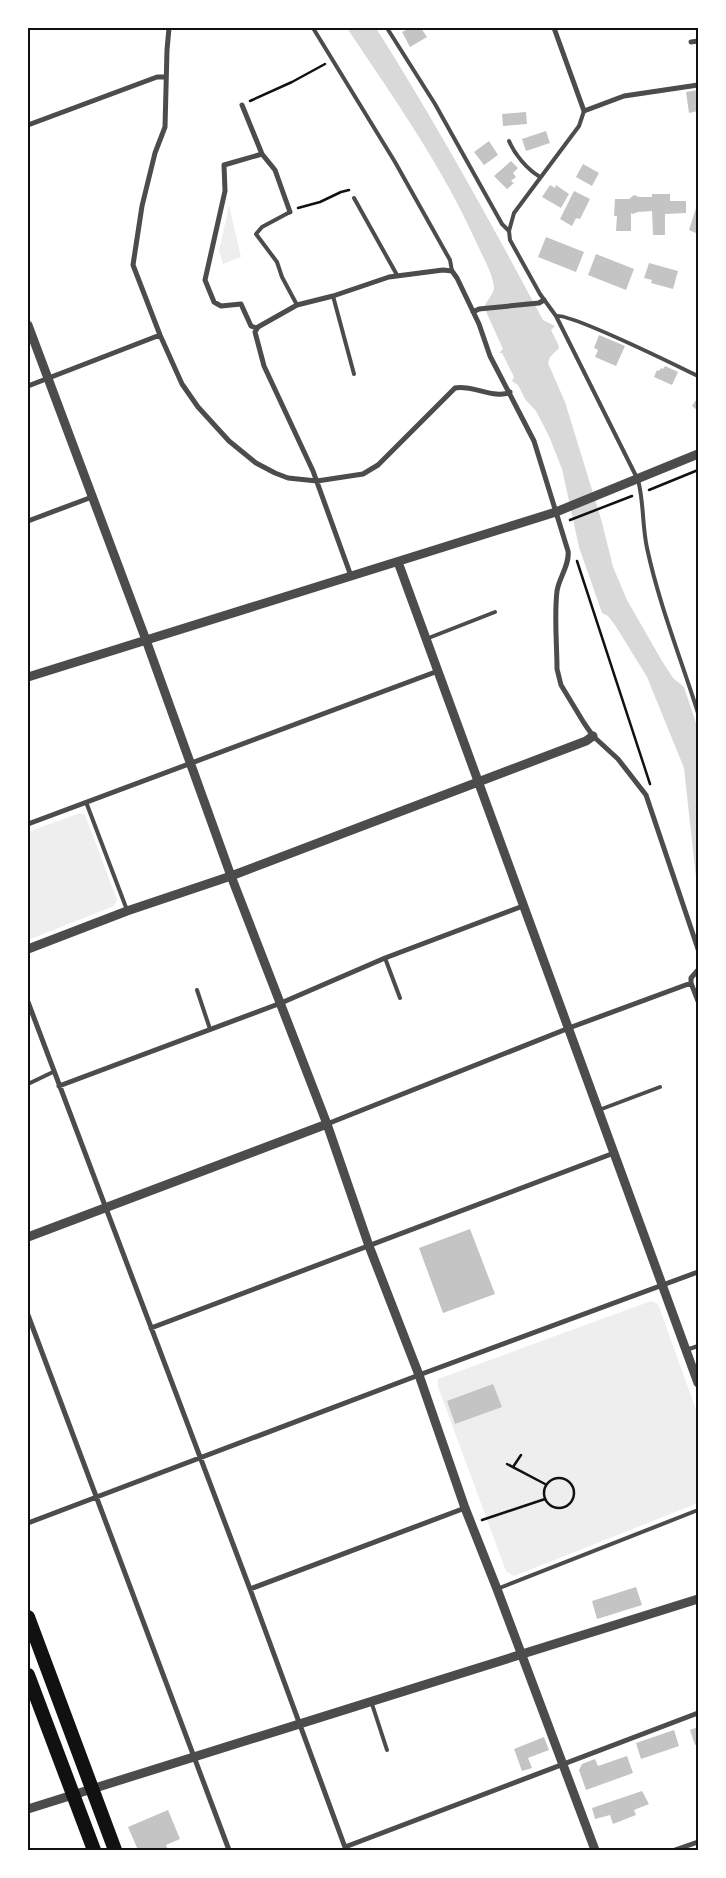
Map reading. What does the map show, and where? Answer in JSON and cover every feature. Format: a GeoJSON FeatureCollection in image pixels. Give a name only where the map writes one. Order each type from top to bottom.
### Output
{"type":"FeatureCollection","features":[{"type":"Feature","properties":{"kind":"highway"},"geometry":{"type":"LineString","coordinates":[[28,1617],[115,1850]]}},
{"type":"Feature","properties":{"kind":"highway"},"geometry":{"type":"LineString","coordinates":[[28,1675],[94,1850]]}},
{"type":"Feature","properties":{"kind":"street"},"geometry":{"type":"LineString","coordinates":[[169,28],[166,77],[166,127],[155,153],[144,197],[134,265],[160,335],[185,390],[228,441],[244,455],[266,468],[288,478],[316,481],[367,472],[378,464],[455,388],[503,395],[510,392]]}},
{"type":"Feature","properties":{"kind":"street"},"geometry":{"type":"LineString","coordinates":[[554,28],[584,111],[624,96],[698,85]]}},
{"type":"Feature","properties":{"kind":"street"},"geometry":{"type":"LineString","coordinates":[[691,42],[698,41]]}},
{"type":"Feature","properties":{"kind":"street"},"geometry":{"type":"LineString","coordinates":[[28,125],[157,77],[166,77]]}},
{"type":"Feature","properties":{"kind":"street"},"geometry":{"type":"LineString","coordinates":[[242,105],[262,154],[275,170],[290,212]]}},
{"type":"Feature","properties":{"kind":"street"},"geometry":{"type":"LineString","coordinates":[[256,328],[251,326],[241,304],[222,306],[214,302],[206,280],[226,191],[224,165],[262,154]]}},
{"type":"Feature","properties":{"kind":"street"},"geometry":{"type":"LineString","coordinates":[[256,328],[298,305],[334,296],[397,275],[443,270],[452,271],[457,278],[473,312],[488,352],[510,392],[540,457],[559,510],[569,556],[561,575],[557,593],[557,673],[561,685],[593,736],[618,759],[646,795],[698,949]]}},
{"type":"Feature","properties":{"kind":"street"},"geometry":{"type":"LineString","coordinates":[[473,312],[479,309],[541,302]]}},
{"type":"Feature","properties":{"kind":"street"},"geometry":{"type":"LineString","coordinates":[[28,325],[146,640],[231,876],[327,1124],[369,1246],[419,1375],[465,1508],[498,1589],[595,1850]]}},
{"type":"Feature","properties":{"kind":"street"},"geometry":{"type":"LineString","coordinates":[[256,328],[255,336],[264,366],[316,481],[351,576]]}},
{"type":"Feature","properties":{"kind":"street"},"geometry":{"type":"LineString","coordinates":[[28,386],[160,335]]}},
{"type":"Feature","properties":{"kind":"street"},"geometry":{"type":"LineString","coordinates":[[28,677],[559,510],[626,485],[698,454]]}},
{"type":"Feature","properties":{"kind":"street"},"geometry":{"type":"LineString","coordinates":[[28,521],[92,497]]}},
{"type":"Feature","properties":{"kind":"street"},"geometry":{"type":"LineString","coordinates":[[398,562],[698,1383]]}},
{"type":"Feature","properties":{"kind":"street"},"geometry":{"type":"LineString","coordinates":[[28,824],[438,671]]}},
{"type":"Feature","properties":{"kind":"street"},"geometry":{"type":"LineString","coordinates":[[28,949],[127,911],[231,876],[586,741],[593,736]]}},
{"type":"Feature","properties":{"kind":"street"},"geometry":{"type":"LineString","coordinates":[[59,1086],[281,1003],[385,958],[523,906]]}},
{"type":"Feature","properties":{"kind":"street"},"geometry":{"type":"LineString","coordinates":[[698,970],[693,974],[691,983],[698,1001]]}},
{"type":"Feature","properties":{"kind":"street"},"geometry":{"type":"LineString","coordinates":[[28,1237],[327,1124],[569,1028],[691,983]]}},
{"type":"Feature","properties":{"kind":"street"},"geometry":{"type":"LineString","coordinates":[[28,1002],[250,1589],[345,1849],[698,1713]]}},
{"type":"Feature","properties":{"kind":"street"},"geometry":{"type":"LineString","coordinates":[[151,1328],[614,1153]]}},
{"type":"Feature","properties":{"kind":"street"},"geometry":{"type":"LineString","coordinates":[[28,1523],[698,1272]]}},
{"type":"Feature","properties":{"kind":"street"},"geometry":{"type":"LineString","coordinates":[[28,1315],[95,1498],[229,1850]]}},
{"type":"Feature","properties":{"kind":"street"},"geometry":{"type":"LineString","coordinates":[[250,1589],[465,1508]]}},
{"type":"Feature","properties":{"kind":"street"},"geometry":{"type":"LineString","coordinates":[[28,1810],[194,1756],[698,1599]]}},
{"type":"Feature","properties":{"kind":"street"},"geometry":{"type":"LineString","coordinates":[[675,1850],[698,1842]]}},
{"type":"Feature","properties":{"kind":"lane"},"geometry":{"type":"LineString","coordinates":[[313,28],[395,162],[450,260],[452,271]]}},
{"type":"Feature","properties":{"kind":"lane"},"geometry":{"type":"LineString","coordinates":[[388,28],[435,104],[502,224],[509,231]]}},
{"type":"Feature","properties":{"kind":"lane"},"geometry":{"type":"LineString","coordinates":[[584,111],[579,126],[514,213],[509,231],[510,240],[541,302],[556,316],[638,480],[642,493],[642,518],[649,556],[698,713]]}},
{"type":"Feature","properties":{"kind":"lane"},"geometry":{"type":"LineString","coordinates":[[509,141],[515,153],[528,167],[540,176]]}},
{"type":"Feature","properties":{"kind":"lane"},"geometry":{"type":"LineString","coordinates":[[354,198],[397,275]]}},
{"type":"Feature","properties":{"kind":"lane"},"geometry":{"type":"LineString","coordinates":[[290,212],[262,227],[256,234],[277,262],[282,277],[298,305]]}},
{"type":"Feature","properties":{"kind":"lane"},"geometry":{"type":"LineString","coordinates":[[334,296],[354,374]]}},
{"type":"Feature","properties":{"kind":"lane"},"geometry":{"type":"LineString","coordinates":[[556,316],[562,316],[599,330],[698,376]]}},
{"type":"Feature","properties":{"kind":"lane"},"geometry":{"type":"LineString","coordinates":[[426,639],[495,612]]}},
{"type":"Feature","properties":{"kind":"lane"},"geometry":{"type":"LineString","coordinates":[[86,802],[127,911]]}},
{"type":"Feature","properties":{"kind":"lane"},"geometry":{"type":"LineString","coordinates":[[385,958],[400,998]]}},
{"type":"Feature","properties":{"kind":"lane"},"geometry":{"type":"LineString","coordinates":[[197,990],[210,1029]]}},
{"type":"Feature","properties":{"kind":"lane"},"geometry":{"type":"LineString","coordinates":[[28,1084],[53,1072]]}},
{"type":"Feature","properties":{"kind":"lane"},"geometry":{"type":"LineString","coordinates":[[599,1110],[660,1088]]}},
{"type":"Feature","properties":{"kind":"lane"},"geometry":{"type":"LineString","coordinates":[[686,1350],[698,1346]]}},
{"type":"Feature","properties":{"kind":"lane"},"geometry":{"type":"LineString","coordinates":[[498,1589],[698,1510]]}},
{"type":"Feature","properties":{"kind":"lane"},"geometry":{"type":"LineString","coordinates":[[371,1702],[387,1750]]}},
{"type":"Feature","properties":{"kind":"path"},"geometry":{"type":"LineString","coordinates":[[242,105],[292,82],[333,60]]}},
{"type":"Feature","properties":{"kind":"path"},"geometry":{"type":"LineString","coordinates":[[290,212],[320,202],[346,190],[351,192],[354,198]]}},
{"type":"Feature","properties":{"kind":"path"},"geometry":{"type":"LineString","coordinates":[[568,521],[698,470]]}},
{"type":"Feature","properties":{"kind":"path"},"geometry":{"type":"LineString","coordinates":[[577,561],[652,791]]}},
{"type":"Feature","properties":{"kind":"path"},"geometry":{"type":"LineString","coordinates":[[513,1467],[520,1455]]}},
{"type":"Feature","properties":{"kind":"path"},"geometry":{"type":"LineString","coordinates":[[507,1464],[546,1484]]}},
{"type":"Feature","properties":{"kind":"path"},"geometry":{"type":"LineString","coordinates":[[555,1478],[564,1478],[571,1483],[574,1490],[574,1498],[570,1504],[563,1508],[549,1505],[544,1499],[546,1484],[555,1478]]}},
{"type":"Feature","properties":{"kind":"path"},"geometry":{"type":"LineString","coordinates":[[471,1524],[544,1499]]}},
{"type":"Feature","properties":{"kind":"shaded area"},"geometry":{"type":"Polygon","coordinates":[[[347,28],[376,28],[462,172],[543,320],[555,326],[551,330],[559,348],[550,357],[548,363],[565,402],[601,519],[613,567],[627,600],[662,661],[673,678],[684,687],[698,729],[698,896],[684,768],[647,677],[615,625],[608,616],[602,613],[579,547],[562,469],[549,436],[536,411],[525,399],[518,385],[512,381],[514,377],[502,353],[499,353],[503,349],[484,307],[494,290],[489,270],[449,187],[399,106],[347,28]]]}},
{"type":"Feature","properties":{"kind":"shaded area"},"geometry":{"type":"Polygon","coordinates":[[[229,205],[241,257],[223,264],[219,251],[229,205]]]}},
{"type":"Feature","properties":{"kind":"shaded area"},"geometry":{"type":"Polygon","coordinates":[[[80,813],[85,815],[117,900],[114,906],[28,940],[28,832],[80,813]]]}},
{"type":"Feature","properties":{"kind":"shaded area"},"geometry":{"type":"Polygon","coordinates":[[[651,1301],[658,1304],[698,1415],[698,1503],[514,1576],[506,1571],[438,1387],[438,1379],[651,1301]]]}},
{"type":"Feature","properties":{"kind":"building"},"geometry":{"type":"Polygon","coordinates":[[[410,28],[421,28],[427,37],[410,47],[402,32],[410,28]]]}},
{"type":"Feature","properties":{"kind":"building"},"geometry":{"type":"Polygon","coordinates":[[[698,90],[698,111],[689,113],[686,92],[698,90]]]}},
{"type":"Feature","properties":{"kind":"building"},"geometry":{"type":"Polygon","coordinates":[[[526,112],[527,124],[503,126],[502,114],[526,112]]]}},
{"type":"Feature","properties":{"kind":"building"},"geometry":{"type":"Polygon","coordinates":[[[546,131],[550,143],[526,151],[522,139],[546,131]]]}},
{"type":"Feature","properties":{"kind":"building"},"geometry":{"type":"Polygon","coordinates":[[[489,141],[498,155],[484,165],[474,152],[489,141]]]}},
{"type":"Feature","properties":{"kind":"building"},"geometry":{"type":"Polygon","coordinates":[[[511,161],[518,168],[513,173],[516,177],[511,181],[514,183],[507,189],[494,176],[511,161]]]}},
{"type":"Feature","properties":{"kind":"building"},"geometry":{"type":"Polygon","coordinates":[[[583,164],[599,173],[592,186],[576,177],[583,164]]]}},
{"type":"Feature","properties":{"kind":"building"},"geometry":{"type":"Polygon","coordinates":[[[550,185],[555,188],[556,185],[569,194],[561,208],[542,197],[550,185]]]}},
{"type":"Feature","properties":{"kind":"building"},"geometry":{"type":"Polygon","coordinates":[[[574,191],[590,199],[580,219],[576,218],[572,226],[560,219],[574,191]]]}},
{"type":"Feature","properties":{"kind":"building"},"geometry":{"type":"Polygon","coordinates":[[[652,194],[670,194],[670,201],[686,201],[686,213],[665,214],[665,235],[653,235],[652,211],[631,213],[631,231],[616,231],[617,216],[614,216],[615,199],[629,199],[634,195],[652,197],[652,194]]]}},
{"type":"Feature","properties":{"kind":"building"},"geometry":{"type":"Polygon","coordinates":[[[698,202],[698,234],[689,230],[698,202]]]}},
{"type":"Feature","properties":{"kind":"building"},"geometry":{"type":"Polygon","coordinates":[[[546,237],[584,252],[576,272],[538,257],[546,237]]]}},
{"type":"Feature","properties":{"kind":"building"},"geometry":{"type":"Polygon","coordinates":[[[596,254],[634,269],[626,290],[588,275],[596,254]]]}},
{"type":"Feature","properties":{"kind":"building"},"geometry":{"type":"Polygon","coordinates":[[[649,263],[678,271],[673,289],[651,283],[652,280],[644,278],[649,263]]]}},
{"type":"Feature","properties":{"kind":"building"},"geometry":{"type":"Polygon","coordinates":[[[599,335],[625,346],[616,366],[595,357],[598,350],[594,348],[599,335]]]}},
{"type":"Feature","properties":{"kind":"building"},"geometry":{"type":"Polygon","coordinates":[[[665,366],[678,372],[672,385],[654,377],[657,370],[663,369],[665,366]]]}},
{"type":"Feature","properties":{"kind":"building"},"geometry":{"type":"Polygon","coordinates":[[[698,397],[698,411],[692,406],[698,397]]]}},
{"type":"Feature","properties":{"kind":"building"},"geometry":{"type":"Polygon","coordinates":[[[470,1229],[495,1294],[443,1313],[419,1248],[470,1229]]]}},
{"type":"Feature","properties":{"kind":"building"},"geometry":{"type":"Polygon","coordinates":[[[493,1384],[502,1407],[455,1424],[447,1401],[493,1384]]]}},
{"type":"Feature","properties":{"kind":"building"},"geometry":{"type":"Polygon","coordinates":[[[636,1587],[642,1605],[597,1619],[592,1601],[636,1587]]]}},
{"type":"Feature","properties":{"kind":"building"},"geometry":{"type":"Polygon","coordinates":[[[698,1727],[698,1744],[695,1745],[690,1730],[698,1727]]]}},
{"type":"Feature","properties":{"kind":"building"},"geometry":{"type":"Polygon","coordinates":[[[674,1730],[679,1746],[641,1759],[636,1743],[674,1730]]]}},
{"type":"Feature","properties":{"kind":"building"},"geometry":{"type":"Polygon","coordinates":[[[544,1737],[549,1750],[528,1758],[532,1768],[522,1771],[514,1749],[544,1737]]]}},
{"type":"Feature","properties":{"kind":"building"},"geometry":{"type":"Polygon","coordinates":[[[627,1756],[633,1773],[586,1790],[579,1770],[582,1764],[595,1759],[598,1766],[627,1756]]]}},
{"type":"Feature","properties":{"kind":"building"},"geometry":{"type":"Polygon","coordinates":[[[642,1791],[649,1804],[634,1810],[636,1815],[613,1824],[610,1815],[595,1819],[592,1808],[642,1791]]]}},
{"type":"Feature","properties":{"kind":"building"},"geometry":{"type":"Polygon","coordinates":[[[168,1810],[180,1839],[166,1845],[168,1850],[138,1850],[128,1827],[168,1810]]]}}]}
